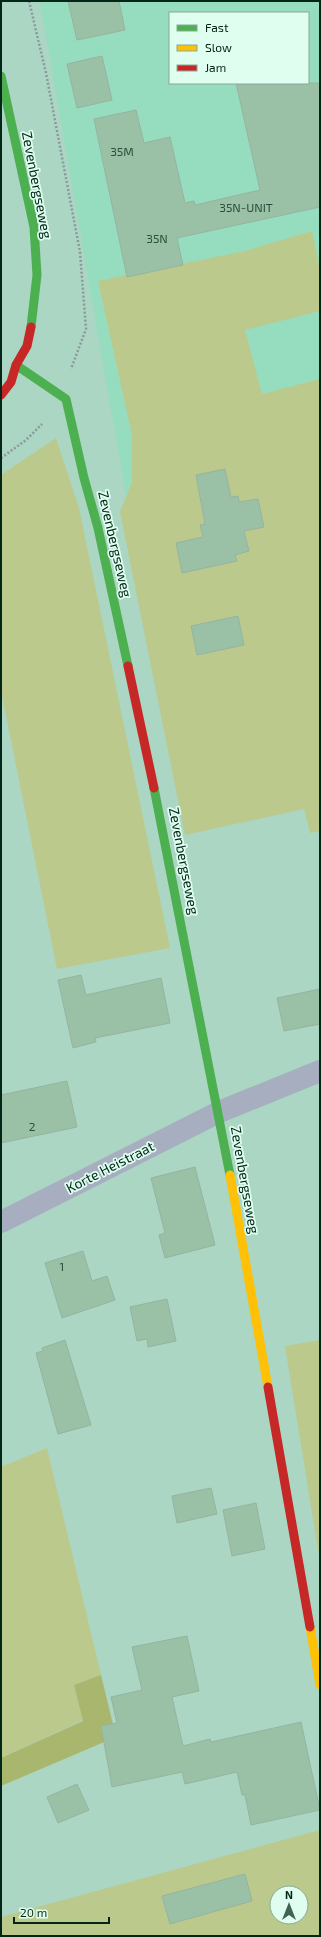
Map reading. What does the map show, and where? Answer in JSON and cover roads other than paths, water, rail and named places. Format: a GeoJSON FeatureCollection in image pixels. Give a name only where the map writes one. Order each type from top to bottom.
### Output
{"type":"FeatureCollection","features":[{"type":"Feature","properties":{"kind":"street","name":"Zevenbergseweg"},"geometry":{"type":"LineString","coordinates":[[1,76],[34,227],[37,275],[31,330],[27,346],[16,365],[11,382],[1,395]]}},
{"type":"Feature","properties":{"kind":"street","name":"Zevenbergseweg"},"geometry":{"type":"LineString","coordinates":[[16,365],[61,394],[66,400],[84,478],[98,528],[163,827],[219,1112],[320,1685]]}},
{"type":"Feature","properties":{"kind":"street","name":"Korte Heistraat"},"geometry":{"type":"LineString","coordinates":[[1,1222],[219,1112],[320,1071]]}}]}
